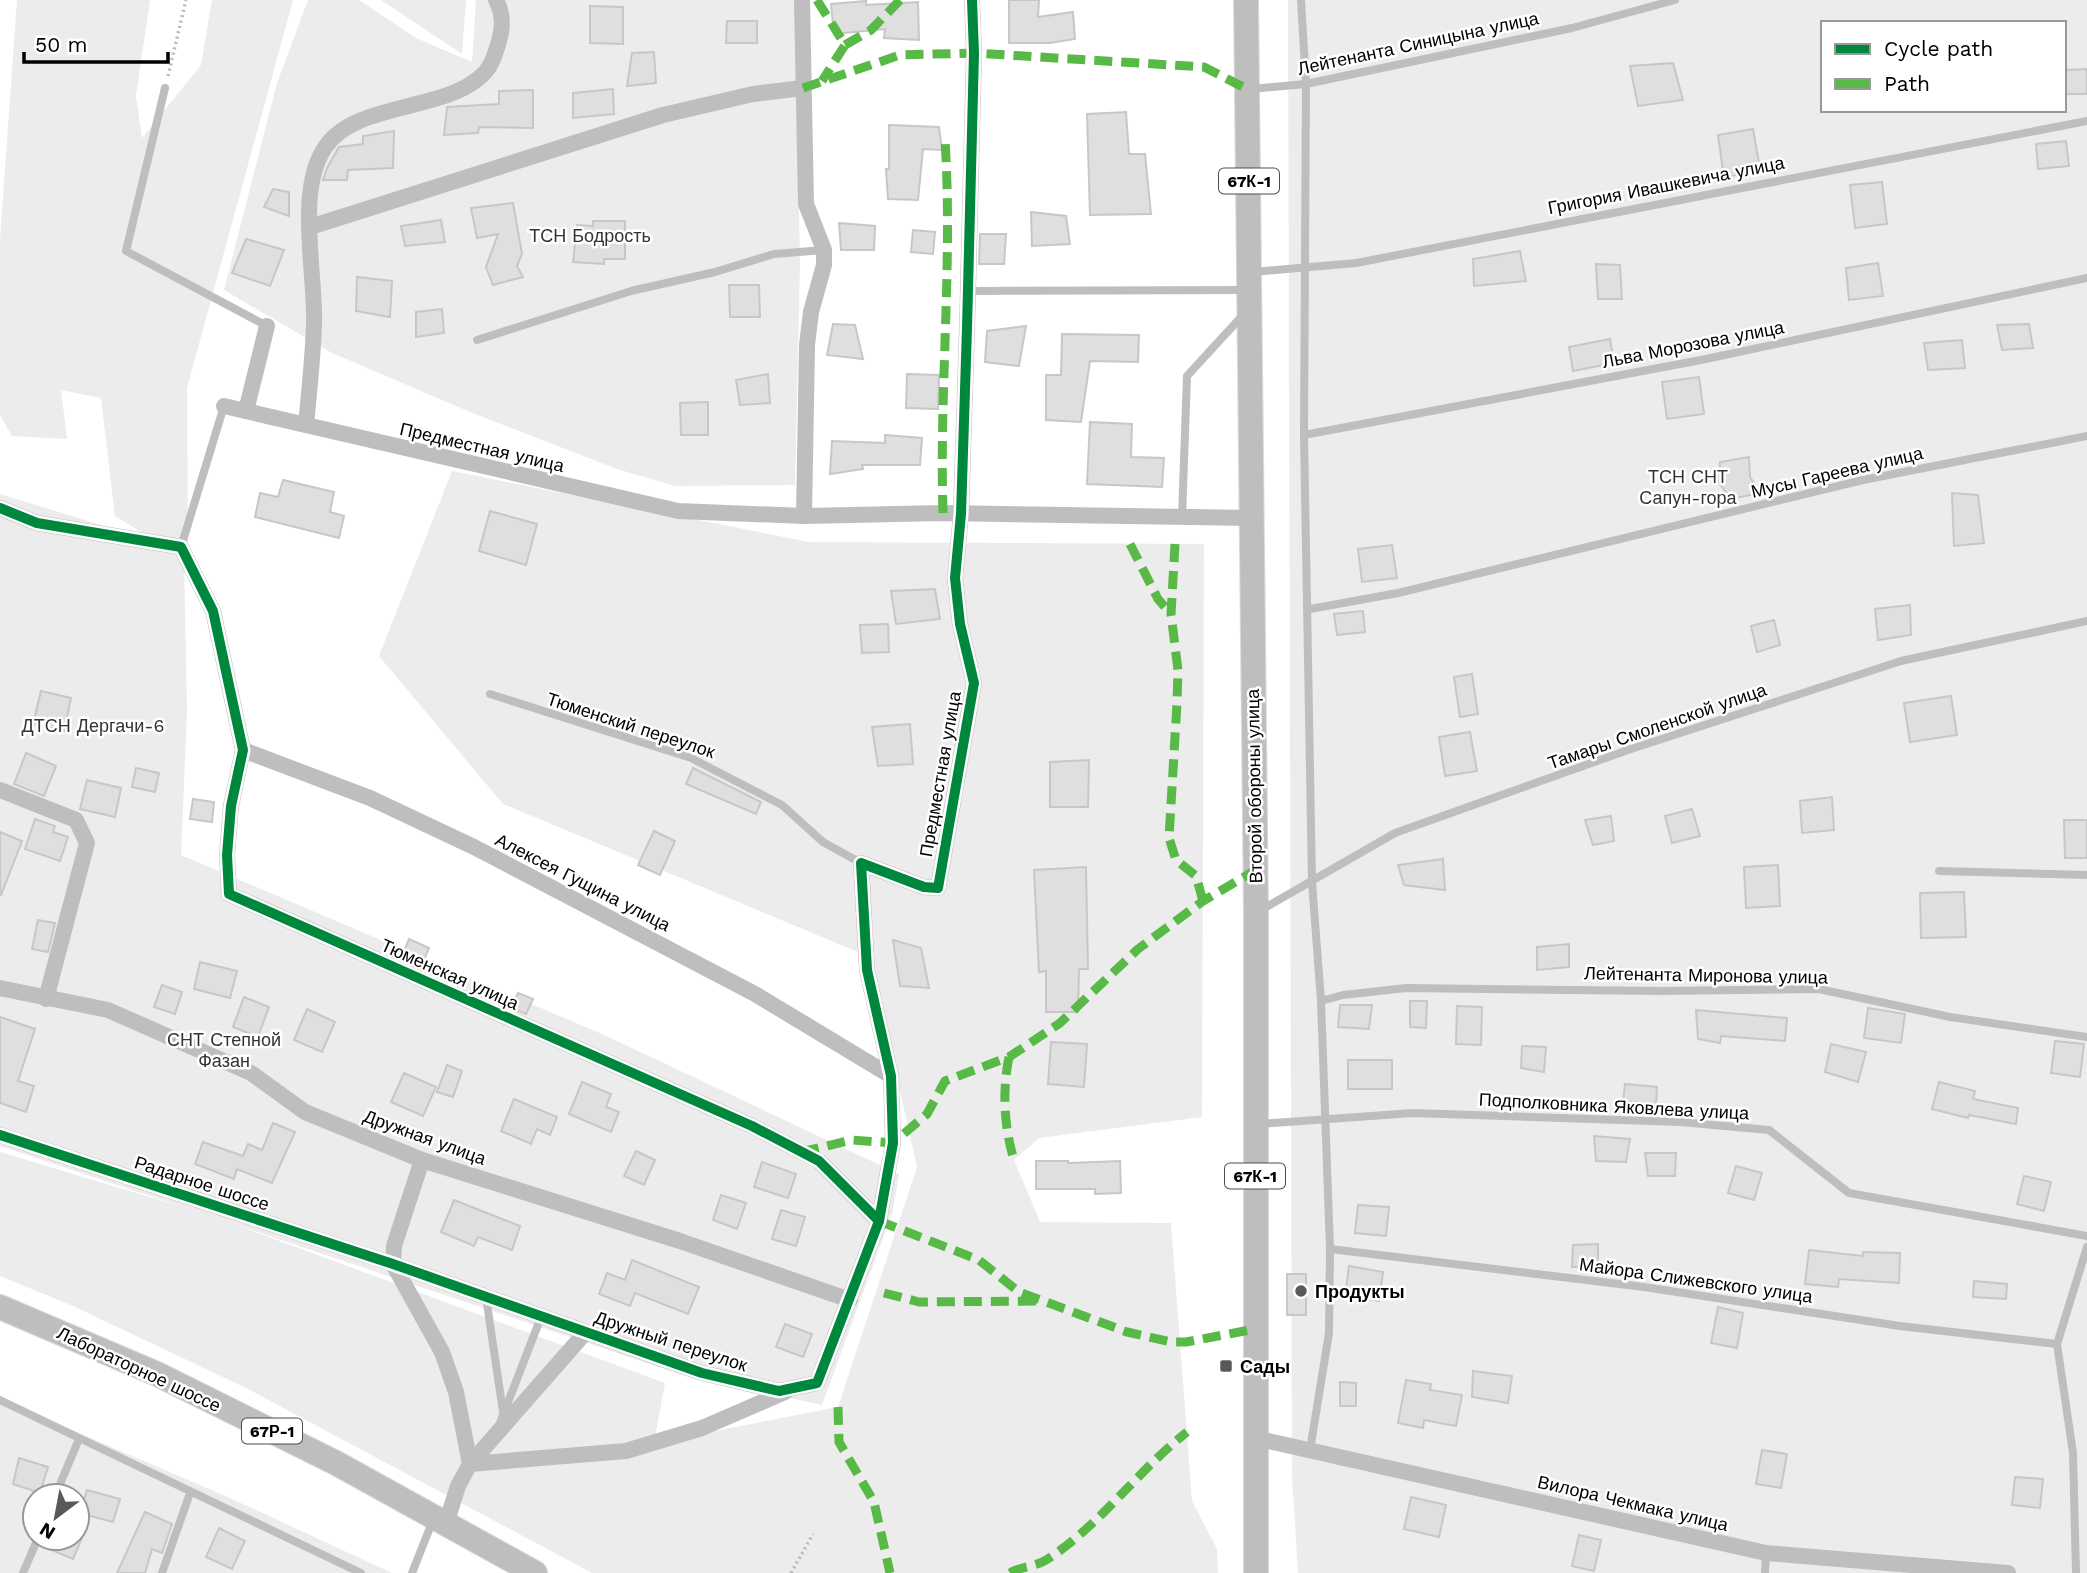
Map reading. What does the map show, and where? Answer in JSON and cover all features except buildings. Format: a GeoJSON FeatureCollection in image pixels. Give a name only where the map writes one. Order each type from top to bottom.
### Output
{"type":"FeatureCollection","features":[{"type":"Feature","properties":{"kind":"main road","name":"Второй обороны улица"},"geometry":{"type":"LineString","coordinates":[[1247,0],[1256,913],[1256,1573]]}},
{"type":"Feature","properties":{"kind":"main road","name":"Лабораторное шоссе"},"geometry":{"type":"LineString","coordinates":[[0,1307],[157,1374],[336,1463],[535,1573]]}},
{"type":"Feature","properties":{"kind":"street"},"geometry":{"type":"LineString","coordinates":[[802,0],[806,204],[824,250],[824,265],[811,312],[807,345],[804,516]]}},
{"type":"Feature","properties":{"kind":"street"},"geometry":{"type":"LineString","coordinates":[[961,514],[974,53],[972,0]]}},
{"type":"Feature","properties":{"kind":"street"},"geometry":{"type":"LineString","coordinates":[[306,425],[314,327],[310,227],[316,168],[325,147],[338,133],[357,122],[478,80],[495,56],[500,36],[502,1]]}},
{"type":"Feature","properties":{"kind":"street"},"geometry":{"type":"LineString","coordinates":[[310,227],[663,115],[753,94],[803,88]]}},
{"type":"Feature","properties":{"kind":"street"},"geometry":{"type":"LineString","coordinates":[[246,411],[267,326]]}},
{"type":"Feature","properties":{"kind":"street","name":"Предместная улица"},"geometry":{"type":"LineString","coordinates":[[224,406],[654,507],[703,514],[1252,518]]}},
{"type":"Feature","properties":{"kind":"street"},"geometry":{"type":"LineString","coordinates":[[0,508],[37,523],[181,547],[213,611],[243,750]]}},
{"type":"Feature","properties":{"kind":"street","name":"Предместная улица"},"geometry":{"type":"LineString","coordinates":[[861,863],[924,887],[938,888],[974,683],[960,624],[955,578],[961,514]]}},
{"type":"Feature","properties":{"kind":"street","name":"Тюменская улица"},"geometry":{"type":"LineString","coordinates":[[243,750],[231,806],[227,855],[229,894],[752,1126],[819,1161],[879,1221]]}},
{"type":"Feature","properties":{"kind":"street","name":"Алексея Гущина улица"},"geometry":{"type":"LineString","coordinates":[[243,750],[370,798],[474,847],[743,988],[891,1076]]}},
{"type":"Feature","properties":{"kind":"street"},"geometry":{"type":"LineString","coordinates":[[0,790],[76,820],[87,843],[46,999]]}},
{"type":"Feature","properties":{"kind":"street"},"geometry":{"type":"LineString","coordinates":[[470,1464],[625,1451],[702,1427],[797,1387],[817,1383],[879,1221],[893,1143],[891,1076],[867,970],[861,863]]}},
{"type":"Feature","properties":{"kind":"street","name":"Дружная улица"},"geometry":{"type":"LineString","coordinates":[[0,988],[108,1010],[251,1073],[304,1112],[422,1160],[668,1237],[850,1300]]}},
{"type":"Feature","properties":{"kind":"street","name":"Радарное шоссе"},"geometry":{"type":"LineString","coordinates":[[0,1135],[393,1264]]}},
{"type":"Feature","properties":{"kind":"street"},"geometry":{"type":"LineString","coordinates":[[422,1160],[394,1246],[393,1264],[442,1352],[456,1392],[470,1464]]}},
{"type":"Feature","properties":{"kind":"street","name":"Дружный переулок"},"geometry":{"type":"LineString","coordinates":[[393,1264],[702,1373],[779,1391],[797,1387]]}},
{"type":"Feature","properties":{"kind":"street"},"geometry":{"type":"LineString","coordinates":[[440,1520],[470,1464],[585,1333]]}},
{"type":"Feature","properties":{"kind":"street","name":"Вилора Чекмака улица"},"geometry":{"type":"LineString","coordinates":[[1255,1438],[1766,1553],[2008,1573]]}},
{"type":"Feature","properties":{"kind":"lane"},"geometry":{"type":"LineString","coordinates":[[1301,0],[1306,84],[1304,435],[1310,609],[1312,882],[1321,1001],[1330,1250],[1329,1333],[1310,1450]]}},
{"type":"Feature","properties":{"kind":"lane","name":"Лейтенанта Синицына улица"},"geometry":{"type":"LineString","coordinates":[[1247,89],[1306,84],[1572,28],[1675,0]]}},
{"type":"Feature","properties":{"kind":"lane"},"geometry":{"type":"LineString","coordinates":[[165,88],[126,251],[267,326]]}},
{"type":"Feature","properties":{"kind":"lane","name":"Григория Ивашкевича улица"},"geometry":{"type":"LineString","coordinates":[[968,291],[1250,290],[1305,266],[1356,262],[2087,121]]}},
{"type":"Feature","properties":{"kind":"lane"},"geometry":{"type":"LineString","coordinates":[[477,340],[631,291],[715,272],[774,254],[824,250]]}},
{"type":"Feature","properties":{"kind":"lane","name":"Льва Морозова улица"},"geometry":{"type":"LineString","coordinates":[[1304,435],[1701,360],[2087,278]]}},
{"type":"Feature","properties":{"kind":"lane"},"geometry":{"type":"LineString","coordinates":[[1182,517],[1187,376],[1250,290]]}},
{"type":"Feature","properties":{"kind":"lane"},"geometry":{"type":"LineString","coordinates":[[181,547],[224,406]]}},
{"type":"Feature","properties":{"kind":"lane","name":"Мусы Гареева улица"},"geometry":{"type":"LineString","coordinates":[[1310,609],[1398,593],[1863,480],[2087,436]]}},
{"type":"Feature","properties":{"kind":"lane","name":"Тамары Смоленской улица"},"geometry":{"type":"LineString","coordinates":[[1256,913],[1395,834],[1628,750],[1901,661],[2087,621]]}},
{"type":"Feature","properties":{"kind":"lane","name":"Тюменский переулок"},"geometry":{"type":"LineString","coordinates":[[490,694],[691,758],[782,804],[823,842],[861,863]]}},
{"type":"Feature","properties":{"kind":"lane"},"geometry":{"type":"LineString","coordinates":[[1939,871],[2087,875]]}},
{"type":"Feature","properties":{"kind":"lane","name":"Лейтенанта Миронова улица"},"geometry":{"type":"LineString","coordinates":[[1321,1001],[1343,995],[1406,988],[1662,991],[1819,989],[1950,1017],[2087,1037]]}},
{"type":"Feature","properties":{"kind":"lane","name":"Подполковника Яковлева улица"},"geometry":{"type":"LineString","coordinates":[[1255,1125],[1413,1113],[1680,1122],[1769,1130],[1849,1192],[2087,1236]]}},
{"type":"Feature","properties":{"kind":"lane"},"geometry":{"type":"LineString","coordinates":[[2076,1573],[2073,1453],[2057,1344],[2087,1247]]}},
{"type":"Feature","properties":{"kind":"lane","name":"Майора Слижевского улица"},"geometry":{"type":"LineString","coordinates":[[1330,1250],[1644,1287],[1900,1326],[2057,1344]]}},
{"type":"Feature","properties":{"kind":"lane"},"geometry":{"type":"LineString","coordinates":[[486,1297],[503,1415]]}},
{"type":"Feature","properties":{"kind":"lane"},"geometry":{"type":"LineString","coordinates":[[495,1435],[541,1317]]}},
{"type":"Feature","properties":{"kind":"lane"},"geometry":{"type":"LineString","coordinates":[[0,1400],[361,1573]]}},
{"type":"Feature","properties":{"kind":"lane"},"geometry":{"type":"LineString","coordinates":[[61,1482],[79,1439]]}},
{"type":"Feature","properties":{"kind":"lane"},"geometry":{"type":"LineString","coordinates":[[162,1573],[190,1493]]}},
{"type":"Feature","properties":{"kind":"lane"},"geometry":{"type":"LineString","coordinates":[[412,1573],[440,1520]]}},
{"type":"Feature","properties":{"kind":"lane"},"geometry":{"type":"LineString","coordinates":[[23,1573],[32,1552]]}},
{"type":"Feature","properties":{"kind":"lane"},"geometry":{"type":"LineString","coordinates":[[1765,1573],[1766,1553]]}},
{"type":"Feature","properties":{"kind":"path"},"geometry":{"type":"LineString","coordinates":[[165,88],[186,0]]}},
{"type":"Feature","properties":{"kind":"path"},"geometry":{"type":"LineString","coordinates":[[791,1573],[813,1534]]}},
{"type":"Feature","properties":{"kind":"green space"},"geometry":{"type":"Polygon","coordinates":[[[17,0],[150,0],[136,96],[142,138],[201,65],[212,0],[293,0],[187,388],[188,560],[184,558],[187,711],[181,855],[602,1034],[899,1174],[893,1211],[822,1405],[682,1375],[228,1222],[665,1383],[654,1443],[838,1407],[917,1167],[870,957],[503,804],[379,656],[452,471],[809,542],[1204,544],[1202,1117],[1039,1138],[1014,1160],[1040,1222],[1171,1223],[1192,1501],[1217,1549],[1218,1573],[592,1573],[250,1390],[73,1306],[0,1276],[0,1152],[186,1208],[0,1146],[0,494],[159,543],[115,516],[101,398],[61,390],[67,439],[12,436],[0,415],[0,239],[17,0]]]}},
{"type":"Feature","properties":{"kind":"green space","name":"ТСН Бодрость"},"geometry":{"type":"Polygon","coordinates":[[[308,0],[359,0],[416,38],[472,62],[476,0],[795,0],[800,264],[795,485],[675,486],[617,469],[470,412],[332,353],[224,290],[277,83],[308,0]]]}},
{"type":"Feature","properties":{"kind":"green space"},"geometry":{"type":"Polygon","coordinates":[[[381,0],[466,0],[462,54],[381,0]]]}},
{"type":"Feature","properties":{"kind":"green space","name":"ТСН СНТ Сапун-гора"},"geometry":{"type":"Polygon","coordinates":[[[1288,0],[2087,0],[2087,1573],[1298,1573],[1292,1475],[1288,0]]]}},
{"type":"Feature","properties":{"kind":"green space"},"geometry":{"type":"Polygon","coordinates":[[[0,1399],[230,1498],[392,1573],[0,1573],[0,1399]]]}},
{"type":"Feature","properties":{"kind":"marked path"},"geometry":{"type":"LineString","coordinates":[[817,0],[845,45],[822,81]]}},
{"type":"Feature","properties":{"kind":"marked path"},"geometry":{"type":"LineString","coordinates":[[845,45],[871,30],[900,0]]}},
{"type":"Feature","properties":{"kind":"marked path"},"geometry":{"type":"LineString","coordinates":[[803,88],[900,55],[974,53],[1204,67],[1247,89]]}},
{"type":"Feature","properties":{"kind":"marked path"},"geometry":{"type":"LineString","coordinates":[[943,513],[948,234],[945,140]]}},
{"type":"Feature","properties":{"kind":"marked path"},"geometry":{"type":"LineString","coordinates":[[1130,544],[1158,599],[1171,614]]}},
{"type":"Feature","properties":{"kind":"marked path"},"geometry":{"type":"LineString","coordinates":[[1175,544],[1171,614],[1178,670],[1169,838],[1176,860],[1196,876],[1203,901]]}},
{"type":"Feature","properties":{"kind":"marked path"},"geometry":{"type":"LineString","coordinates":[[801,1152],[852,1140],[893,1143],[927,1114],[945,1081],[1009,1057],[1060,1023],[1138,949],[1203,901],[1256,870]]}},
{"type":"Feature","properties":{"kind":"marked path"},"geometry":{"type":"LineString","coordinates":[[1009,1057],[1005,1109],[1014,1160]]}},
{"type":"Feature","properties":{"kind":"marked path"},"geometry":{"type":"LineString","coordinates":[[879,1221],[979,1260],[1019,1292],[1127,1332],[1171,1342],[1186,1342],[1255,1329]]}},
{"type":"Feature","properties":{"kind":"marked path"},"geometry":{"type":"LineString","coordinates":[[884,1293],[919,1302],[1036,1301]]}},
{"type":"Feature","properties":{"kind":"marked path"},"geometry":{"type":"LineString","coordinates":[[838,1407],[839,1442],[874,1502],[890,1573]]}},
{"type":"Feature","properties":{"kind":"marked path"},"geometry":{"type":"LineString","coordinates":[[1010,1573],[1042,1562],[1066,1546],[1187,1432]]}},
{"type":"Feature","properties":{"kind":"cycle path"},"geometry":{"type":"LineString","coordinates":[[0,1135],[393,1264],[702,1373],[779,1391],[817,1383],[879,1221],[893,1143],[891,1076],[867,970],[861,863],[924,887],[938,888],[974,683],[960,624],[955,578],[961,514],[967,328],[974,53],[972,0]]}},
{"type":"Feature","properties":{"kind":"cycle path"},"geometry":{"type":"LineString","coordinates":[[0,508],[37,523],[181,547],[213,611],[243,750],[231,806],[227,855],[229,894],[752,1126],[819,1161],[879,1221]]}},
{"type":"Feature","properties":{"kind":"place","name":"Продукты"},"geometry":{"type":"Point","coordinates":[1301,1291]}},
{"type":"Feature","properties":{"kind":"place","name":"Сады"},"geometry":{"type":"Point","coordinates":[1226,1366]}},
{"type":"Feature","properties":{"kind":"park label","name":"ДТСН Дергачи-6"},"geometry":{"type":"Point","coordinates":[93,725]}},
{"type":"Feature","properties":{"kind":"park label","name":"СНТ Степной Фазан"},"geometry":{"type":"Point","coordinates":[224,1049]}}]}
